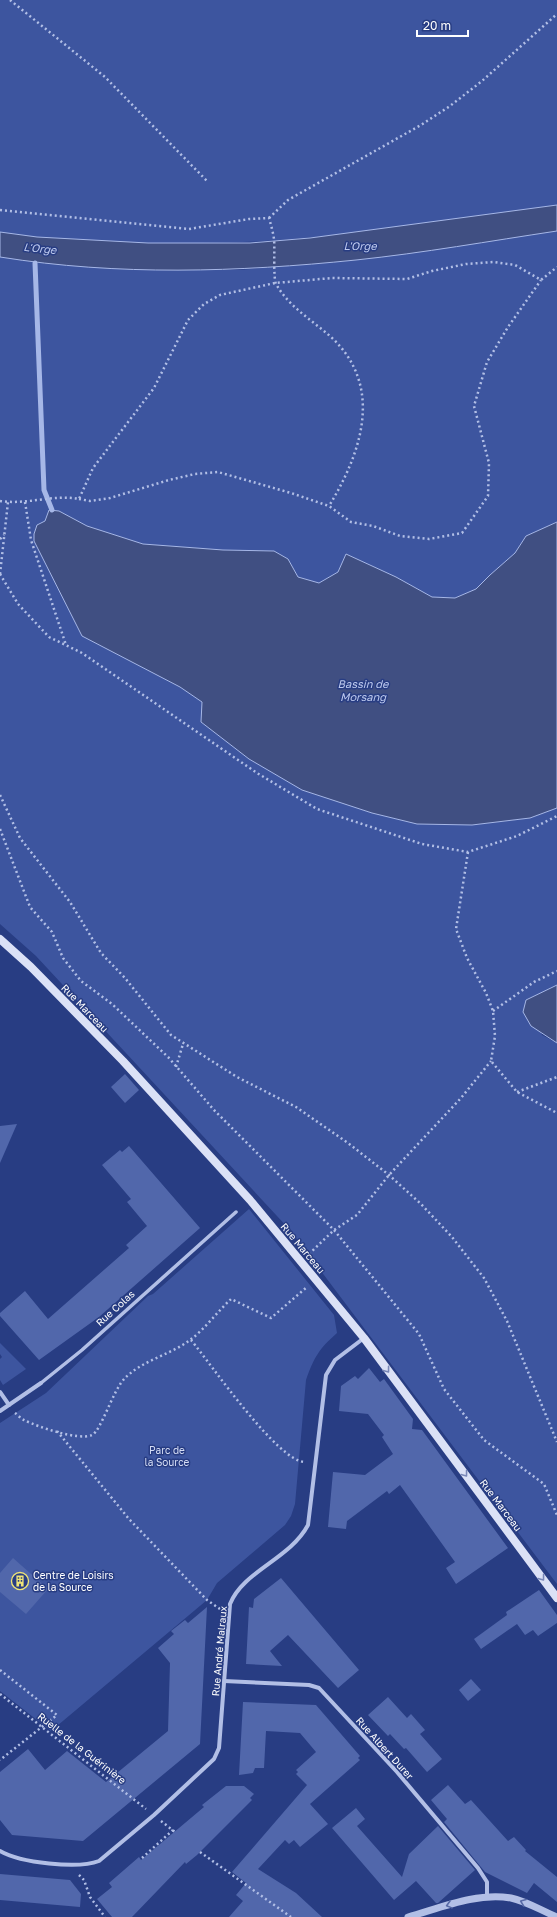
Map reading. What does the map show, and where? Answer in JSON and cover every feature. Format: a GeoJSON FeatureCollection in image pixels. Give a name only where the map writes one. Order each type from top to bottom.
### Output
{"type":"FeatureCollection","features":[{"type":"Feature","properties":{"kind":"main road","name":"Rue Marceau"},"geometry":{"type":"LineString","coordinates":[[0,939],[31,967],[128,1067],[250,1200],[364,1338],[557,1598]]}},
{"type":"Feature","properties":{"kind":"street","name":"Rue Colas"},"geometry":{"type":"LineString","coordinates":[[0,1411],[41,1383],[82,1350],[236,1212]]}},
{"type":"Feature","properties":{"kind":"street","name":"Rue André Malraux"},"geometry":{"type":"LineString","coordinates":[[0,1851],[21,1860],[69,1865],[90,1865],[99,1861],[154,1815],[214,1759],[219,1748],[229,1610],[234,1595],[239,1588],[296,1543],[303,1534],[310,1513],[326,1375],[335,1360],[364,1338]]}},
{"type":"Feature","properties":{"kind":"street"},"geometry":{"type":"LineString","coordinates":[[0,1392],[9,1405]]}},
{"type":"Feature","properties":{"kind":"street","name":"Rue Albert Durer"},"geometry":{"type":"LineString","coordinates":[[224,1681],[309,1685],[319,1688],[397,1772],[478,1868],[487,1882],[487,1897]]}},
{"type":"Feature","properties":{"kind":"street"},"geometry":{"type":"LineString","coordinates":[[408,1917],[462,1902],[487,1897],[512,1898],[557,1917]]}},
{"type":"Feature","properties":{"kind":"path"},"geometry":{"type":"LineString","coordinates":[[10,0],[105,77],[207,182]]}},
{"type":"Feature","properties":{"kind":"path"},"geometry":{"type":"LineString","coordinates":[[0,210],[189,229],[249,219],[269,218],[288,200],[421,126],[450,106],[482,81],[557,14]]}},
{"type":"Feature","properties":{"kind":"path"},"geometry":{"type":"LineString","coordinates":[[269,218],[274,239],[275,283],[297,310],[341,347],[353,365],[361,386],[363,408],[357,449],[342,486],[329,506]]}},
{"type":"Feature","properties":{"kind":"path"},"geometry":{"type":"LineString","coordinates":[[79,499],[93,468],[154,388],[188,320],[204,304],[220,296],[275,283],[332,278],[407,279],[432,271],[466,264],[494,262],[515,265],[541,280]]}},
{"type":"Feature","properties":{"kind":"path"},"geometry":{"type":"LineString","coordinates":[[0,501],[25,502],[70,497],[90,501],[110,498],[169,480],[195,474],[218,472],[284,490],[329,506],[351,522],[373,526],[400,536],[429,540],[462,533],[488,496],[489,463],[474,406],[487,362],[512,321],[541,280],[557,267]]}},
{"type":"Feature","properties":{"kind":"path"},"geometry":{"type":"LineString","coordinates":[[8,502],[0,574],[18,604],[49,637],[82,653],[257,773],[317,809],[422,844],[468,852],[517,836],[557,816]]}},
{"type":"Feature","properties":{"kind":"path"},"geometry":{"type":"LineString","coordinates":[[25,502],[31,540],[66,645]]}},
{"type":"Feature","properties":{"kind":"path"},"geometry":{"type":"LineString","coordinates":[[0,539],[4,535]]}},
{"type":"Feature","properties":{"kind":"path"},"geometry":{"type":"LineString","coordinates":[[0,794],[20,838],[70,902],[101,953],[124,978],[171,1035],[183,1044],[266,1093],[296,1107],[348,1143],[389,1175],[421,1204],[452,1237],[484,1278],[507,1321],[557,1442]]}},
{"type":"Feature","properties":{"kind":"path"},"geometry":{"type":"LineString","coordinates":[[0,830],[30,907],[52,932],[63,958],[81,981],[112,1004],[176,1067],[214,1110],[334,1230],[419,1334],[444,1389],[484,1440],[544,1484],[557,1515]]}},
{"type":"Feature","properties":{"kind":"path"},"geometry":{"type":"LineString","coordinates":[[302,1262],[334,1230],[357,1215],[389,1175],[461,1098],[492,1061],[495,1036],[494,1011],[467,958],[456,929],[468,852]]}},
{"type":"Feature","properties":{"kind":"path"},"geometry":{"type":"LineString","coordinates":[[494,1011],[534,982],[557,971]]}},
{"type":"Feature","properties":{"kind":"path"},"geometry":{"type":"LineString","coordinates":[[176,1067],[183,1044]]}},
{"type":"Feature","properties":{"kind":"path"},"geometry":{"type":"LineString","coordinates":[[492,1061],[516,1092],[557,1113]]}},
{"type":"Feature","properties":{"kind":"path"},"geometry":{"type":"LineString","coordinates":[[516,1092],[557,1077]]}},
{"type":"Feature","properties":{"kind":"path"},"geometry":{"type":"LineString","coordinates":[[9,1405],[24,1420],[84,1438],[94,1434],[100,1425],[114,1391],[124,1378],[134,1370],[191,1340],[230,1299],[271,1318],[316,1279]]}},
{"type":"Feature","properties":{"kind":"path"},"geometry":{"type":"LineString","coordinates":[[191,1340],[251,1417],[282,1451],[298,1462],[316,1462]]}},
{"type":"Feature","properties":{"kind":"path"},"geometry":{"type":"LineString","coordinates":[[57,1431],[129,1519],[207,1600],[214,1606],[229,1610]]}},
{"type":"Feature","properties":{"kind":"path"},"geometry":{"type":"LineString","coordinates":[[0,1670],[57,1715],[0,1760]]}},
{"type":"Feature","properties":{"kind":"path","name":"Ruelle de la Guérinière"},"geometry":{"type":"LineString","coordinates":[[0,1694],[174,1831],[142,1858]]}},
{"type":"Feature","properties":{"kind":"path"},"geometry":{"type":"LineString","coordinates":[[200,1852],[291,1917]]}},
{"type":"Feature","properties":{"kind":"path"},"geometry":{"type":"LineString","coordinates":[[69,1865],[84,1880],[90,1897],[105,1917]]}},
{"type":"Feature","properties":{"kind":"green space"},"geometry":{"type":"Polygon","coordinates":[[[0,0],[557,0],[557,205],[336,235],[247,242],[202,243],[174,270],[239,270],[358,260],[557,231],[557,522],[526,536],[515,553],[476,589],[455,598],[432,597],[396,577],[346,554],[338,572],[319,583],[298,577],[288,559],[274,551],[223,550],[143,544],[87,526],[59,511],[45,521],[34,541],[82,636],[180,687],[203,702],[201,722],[249,759],[302,790],[372,813],[417,824],[472,825],[530,818],[557,808],[557,985],[526,1000],[542,1035],[557,1043],[557,1584],[290,1230],[36,956],[0,924],[0,0]]]}},
{"type":"Feature","properties":{"kind":"green space","name":"Parc de la Source"},"geometry":{"type":"Polygon","coordinates":[[[249,1209],[334,1315],[337,1333],[318,1354],[306,1380],[295,1504],[291,1516],[285,1525],[217,1583],[207,1600],[51,1731],[0,1691],[0,1423],[46,1393],[148,1296],[153,1294],[249,1209]]]}},
{"type":"Feature","properties":{"kind":"green space"},"geometry":{"type":"Polygon","coordinates":[[[0,1343],[26,1369],[3,1385],[0,1380],[0,1359],[2,1357],[0,1354],[0,1343]]]}},
{"type":"Feature","properties":{"kind":"water","name":"L'Orge"},"geometry":{"type":"Polygon","coordinates":[[[557,205],[557,231],[356,260],[267,267],[178,270],[89,267],[0,257],[0,232],[37,237],[148,243],[250,243],[310,238],[557,205]]]}},
{"type":"Feature","properties":{"kind":"water","name":"Bassin de Morsang"},"geometry":{"type":"Polygon","coordinates":[[[49,510],[59,511],[87,526],[143,544],[223,550],[274,551],[288,559],[298,577],[319,583],[338,572],[346,554],[396,577],[432,597],[455,598],[476,589],[515,553],[526,536],[557,522],[557,808],[530,818],[472,825],[417,824],[372,813],[302,790],[249,759],[201,722],[202,702],[180,687],[82,636],[34,541],[34,534],[37,525],[45,521],[49,510]]]}},
{"type":"Feature","properties":{"kind":"water"},"geometry":{"type":"Polygon","coordinates":[[[557,985],[557,1043],[531,1026],[523,1012],[526,1000],[557,985]]]}},
{"type":"Feature","properties":{"kind":"building"},"geometry":{"type":"Polygon","coordinates":[[[125,1074],[139,1090],[125,1103],[111,1087],[125,1074]]]}},
{"type":"Feature","properties":{"kind":"building"},"geometry":{"type":"Polygon","coordinates":[[[17,1124],[0,1163],[0,1126],[17,1124]]]}},
{"type":"Feature","properties":{"kind":"building"},"geometry":{"type":"Polygon","coordinates":[[[129,1146],[200,1228],[99,1317],[39,1360],[0,1316],[0,1313],[25,1291],[48,1319],[129,1248],[126,1245],[147,1226],[127,1202],[131,1199],[102,1165],[120,1150],[122,1152],[129,1146]]]}},
{"type":"Feature","properties":{"kind":"building"},"geometry":{"type":"Polygon","coordinates":[[[369,1368],[380,1382],[384,1379],[413,1419],[412,1429],[422,1430],[508,1548],[456,1584],[446,1568],[455,1562],[400,1485],[389,1494],[387,1491],[347,1521],[346,1529],[328,1527],[333,1472],[365,1475],[393,1454],[382,1437],[384,1435],[368,1414],[339,1411],[341,1386],[355,1376],[358,1379],[369,1368]]]}},
{"type":"Feature","properties":{"kind":"building","name":"Centre de Loisirs de la Source"},"geometry":{"type":"Polygon","coordinates":[[[13,1558],[48,1589],[26,1614],[0,1592],[0,1573],[13,1558]]]}},
{"type":"Feature","properties":{"kind":"building"},"geometry":{"type":"Polygon","coordinates":[[[281,1578],[359,1670],[338,1688],[288,1635],[270,1651],[282,1666],[246,1664],[249,1607],[253,1608],[254,1599],[281,1578]]]}},
{"type":"Feature","properties":{"kind":"building"},"geometry":{"type":"Polygon","coordinates":[[[539,1590],[557,1615],[557,1623],[538,1636],[533,1630],[525,1635],[517,1624],[481,1649],[474,1639],[507,1615],[506,1612],[539,1590]]]}},
{"type":"Feature","properties":{"kind":"building"},"geometry":{"type":"Polygon","coordinates":[[[207,1607],[200,1744],[83,1841],[12,1835],[0,1820],[0,1772],[28,1749],[45,1770],[67,1751],[106,1782],[168,1731],[170,1663],[158,1648],[174,1634],[171,1631],[185,1620],[188,1623],[207,1607]]]}},
{"type":"Feature","properties":{"kind":"building"},"geometry":{"type":"Polygon","coordinates":[[[471,1679],[481,1690],[468,1701],[459,1690],[471,1679]]]}},
{"type":"Feature","properties":{"kind":"building"},"geometry":{"type":"Polygon","coordinates":[[[388,1697],[407,1718],[411,1714],[425,1730],[420,1734],[442,1759],[427,1772],[406,1748],[404,1749],[390,1734],[388,1736],[368,1715],[388,1697]]]}},
{"type":"Feature","properties":{"kind":"building"},"geometry":{"type":"Polygon","coordinates":[[[243,1702],[316,1705],[360,1756],[358,1758],[360,1760],[310,1804],[328,1824],[300,1847],[294,1840],[289,1844],[285,1840],[258,1869],[296,1893],[322,1917],[229,1917],[243,1901],[236,1895],[246,1883],[232,1872],[307,1785],[296,1774],[298,1772],[296,1770],[316,1752],[300,1733],[266,1731],[264,1768],[255,1768],[253,1773],[239,1775],[243,1702]]]}},
{"type":"Feature","properties":{"kind":"building"},"geometry":{"type":"Polygon","coordinates":[[[448,1785],[465,1804],[471,1800],[508,1841],[514,1837],[526,1850],[525,1851],[557,1877],[557,1902],[534,1883],[527,1893],[485,1872],[444,1822],[447,1819],[431,1800],[448,1785]]]}},
{"type":"Feature","properties":{"kind":"building"},"geometry":{"type":"Polygon","coordinates":[[[226,1786],[244,1786],[254,1794],[250,1798],[252,1800],[197,1855],[186,1864],[185,1862],[132,1917],[112,1917],[97,1899],[112,1887],[109,1883],[139,1857],[141,1860],[204,1807],[202,1805],[226,1786]]]}},
{"type":"Feature","properties":{"kind":"building"},"geometry":{"type":"Polygon","coordinates":[[[356,1808],[365,1819],[357,1826],[402,1877],[409,1854],[438,1826],[475,1870],[438,1903],[436,1903],[416,1881],[394,1900],[332,1828],[356,1808]]]}},
{"type":"Feature","properties":{"kind":"building"},"geometry":{"type":"Polygon","coordinates":[[[0,1874],[70,1880],[81,1894],[80,1907],[0,1900],[0,1874]]]}},
{"type":"Feature","properties":{"kind":"waterway"},"geometry":{"type":"LineString","coordinates":[[35,263],[44,490],[52,510]]}},
{"type":"Feature","properties":{"kind":"place","name":"Centre de Loisirs de la Source"},"geometry":{"type":"Point","coordinates":[20,1581]}}]}
